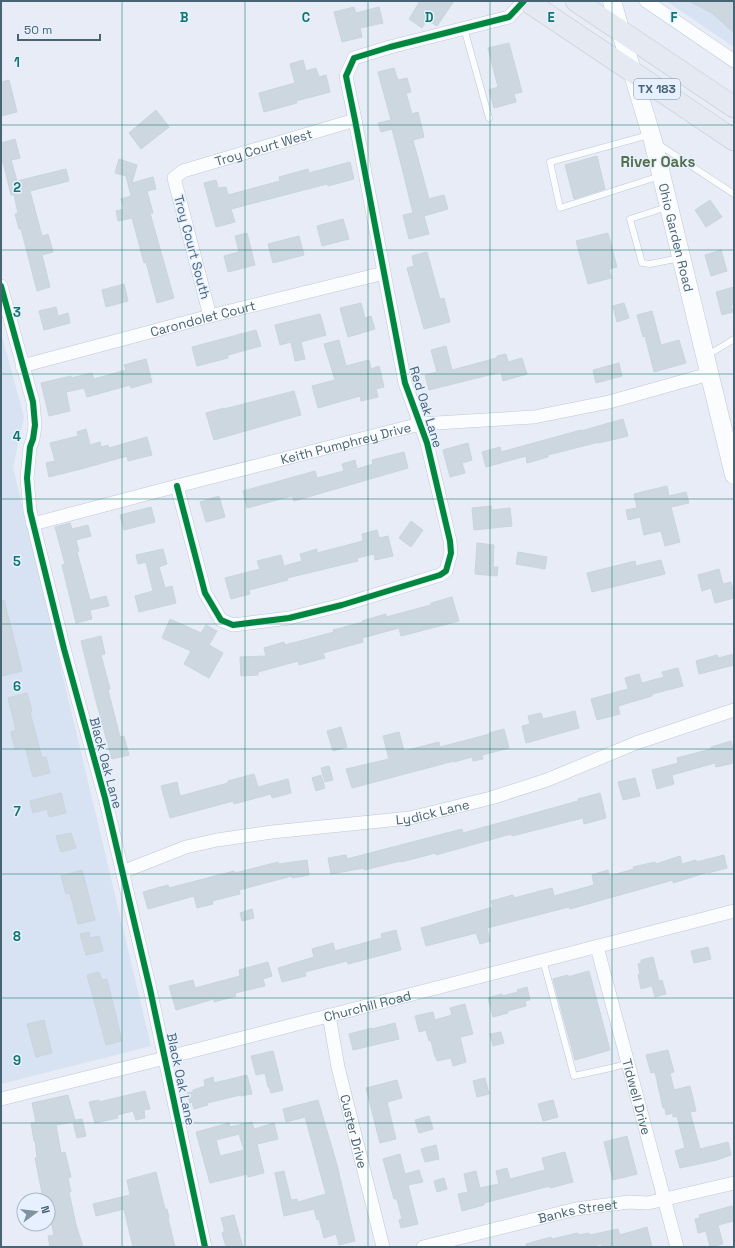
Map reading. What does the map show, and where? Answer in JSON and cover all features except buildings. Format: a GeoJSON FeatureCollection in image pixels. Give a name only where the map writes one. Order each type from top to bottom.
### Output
{"type":"FeatureCollection","features":[{"type":"Feature","properties":{"kind":"main road","name":"TX 183"},"geometry":{"type":"LineString","coordinates":[[526,1],[734,140]]}},
{"type":"Feature","properties":{"kind":"main road"},"geometry":{"type":"LineString","coordinates":[[545,1],[582,25],[589,26],[600,18]]}},
{"type":"Feature","properties":{"kind":"main road","name":"TX 183"},"geometry":{"type":"LineString","coordinates":[[576,1],[734,107]]}},
{"type":"Feature","properties":{"kind":"main road"},"geometry":{"type":"LineString","coordinates":[[663,93],[660,85],[662,80],[668,76],[676,78],[734,119]]}},
{"type":"Feature","properties":{"kind":"street","name":"Red Oak Lane"},"geometry":{"type":"LineString","coordinates":[[177,486],[206,593],[221,620],[233,625],[289,618],[342,605],[440,575],[446,571],[451,553],[450,541],[427,443],[405,383],[356,120],[346,76],[354,58],[390,47],[509,17],[526,1]]}},
{"type":"Feature","properties":{"kind":"street","name":"Ohio Garden Road"},"geometry":{"type":"LineString","coordinates":[[612,1],[652,138],[734,474]]}},
{"type":"Feature","properties":{"kind":"street"},"geometry":{"type":"LineString","coordinates":[[646,1],[734,61]]}},
{"type":"Feature","properties":{"kind":"street","name":"Troy Court West"},"geometry":{"type":"LineString","coordinates":[[174,178],[183,171],[356,120]]}},
{"type":"Feature","properties":{"kind":"street","name":"Troy Court South"},"geometry":{"type":"LineString","coordinates":[[174,178],[210,316]]}},
{"type":"Feature","properties":{"kind":"street","name":"Carondolet Court"},"geometry":{"type":"LineString","coordinates":[[22,366],[210,316],[384,273]]}},
{"type":"Feature","properties":{"kind":"street","name":"Black Oak Lane"},"geometry":{"type":"LineString","coordinates":[[1,286],[33,402],[35,425],[30,447],[27,478],[30,511],[64,649],[105,798],[150,989],[206,1247]]}},
{"type":"Feature","properties":{"kind":"street","name":"Keith Pumphrey Drive"},"geometry":{"type":"LineString","coordinates":[[33,524],[420,424],[534,417],[609,402],[709,374]]}},
{"type":"Feature","properties":{"kind":"street","name":"Lydick Lane"},"geometry":{"type":"LineString","coordinates":[[122,872],[186,847],[217,840],[272,832],[410,818],[491,798],[547,780],[636,743],[734,710]]}},
{"type":"Feature","properties":{"kind":"street","name":"Churchill Road"},"geometry":{"type":"LineString","coordinates":[[1,1099],[734,911]]}},
{"type":"Feature","properties":{"kind":"street","name":"Tidwell Drive"},"geometry":{"type":"LineString","coordinates":[[597,946],[677,1247]]}},
{"type":"Feature","properties":{"kind":"street","name":"Custer Drive"},"geometry":{"type":"LineString","coordinates":[[329,1015],[338,1067],[383,1247]]}},
{"type":"Feature","properties":{"kind":"street","name":"Banks Street"},"geometry":{"type":"LineString","coordinates":[[423,1247],[576,1209],[630,1202],[648,1203],[734,1183]]}},
{"type":"Feature","properties":{"kind":"lane"},"geometry":{"type":"LineString","coordinates":[[464,28],[489,118]]}},
{"type":"Feature","properties":{"kind":"lane"},"geometry":{"type":"LineString","coordinates":[[661,176],[560,208],[550,162],[652,138],[734,194]]}},
{"type":"Feature","properties":{"kind":"lane"},"geometry":{"type":"LineString","coordinates":[[669,207],[630,219],[642,263],[650,264],[681,257]]}},
{"type":"Feature","properties":{"kind":"lane"},"geometry":{"type":"LineString","coordinates":[[705,357],[734,339]]}},
{"type":"Feature","properties":{"kind":"lane"},"geometry":{"type":"LineString","coordinates":[[543,960],[574,1076],[628,1063]]}},
{"type":"Feature","properties":{"kind":"shaded area"},"geometry":{"type":"Polygon","coordinates":[[[666,1],[734,1],[734,47],[666,1]]]}},
{"type":"Feature","properties":{"kind":"shaded area"},"geometry":{"type":"Polygon","coordinates":[[[1,333],[24,417],[13,467],[151,1046],[1,1084],[1,333]]]}},
{"type":"Feature","properties":{"kind":"cycle path"},"geometry":{"type":"LineString","coordinates":[[177,486],[205,593],[221,620],[233,625],[289,618],[342,605],[440,575],[446,571],[451,553],[450,541],[427,443],[405,383],[346,76],[354,58],[390,47],[509,17],[524,1]]}},
{"type":"Feature","properties":{"kind":"cycle path"},"geometry":{"type":"LineString","coordinates":[[1,286],[33,402],[35,425],[30,447],[27,478],[30,511],[64,649],[105,798],[150,989],[205,1247]]}},
{"type":"Feature","properties":{"kind":"district","name":"River Oaks"},"geometry":{"type":"Point","coordinates":[658,161]}}]}
